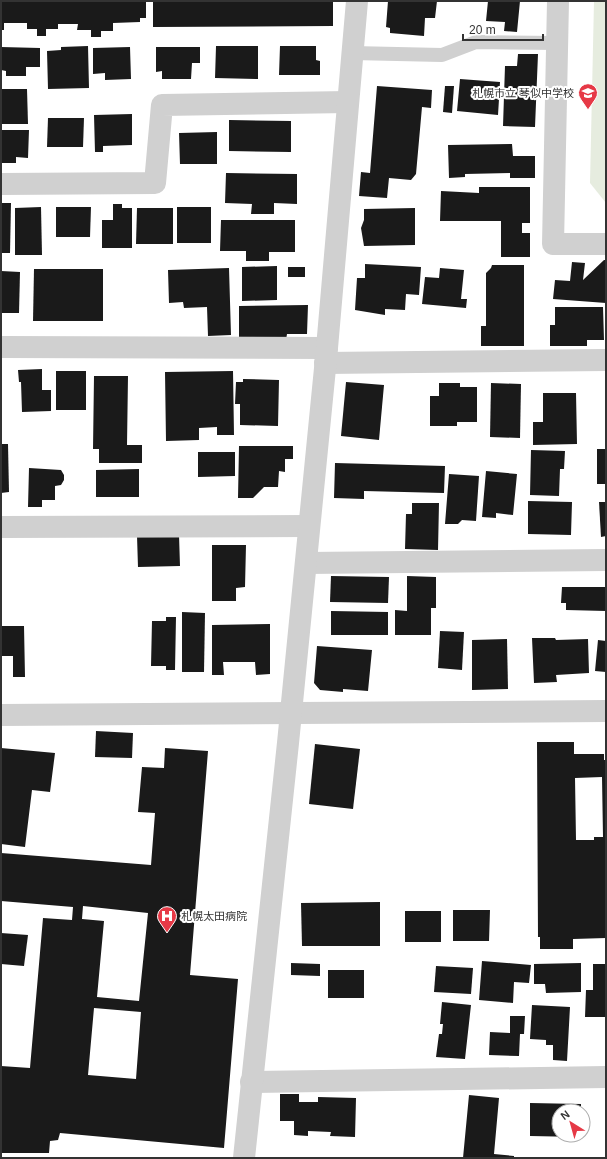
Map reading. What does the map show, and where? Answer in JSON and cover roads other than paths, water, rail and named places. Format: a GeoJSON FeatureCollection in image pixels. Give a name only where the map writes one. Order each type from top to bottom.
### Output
{"type":"FeatureCollection","features":[{"type":"Feature","properties":{"kind":"street"},"geometry":{"type":"LineString","coordinates":[[244,1158],[306,563],[326,356],[357,1]]}},
{"type":"Feature","properties":{"kind":"street"},"geometry":{"type":"LineString","coordinates":[[558,1],[553,244],[606,244]]}},
{"type":"Feature","properties":{"kind":"street"},"geometry":{"type":"LineString","coordinates":[[1,184],[155,183],[162,105],[348,102]]}},
{"type":"Feature","properties":{"kind":"street"},"geometry":{"type":"LineString","coordinates":[[1,347],[326,356],[606,360]]}},
{"type":"Feature","properties":{"kind":"street"},"geometry":{"type":"LineString","coordinates":[[1,527],[309,526]]}},
{"type":"Feature","properties":{"kind":"street"},"geometry":{"type":"LineString","coordinates":[[306,563],[606,560]]}},
{"type":"Feature","properties":{"kind":"street"},"geometry":{"type":"LineString","coordinates":[[1,715],[606,711]]}},
{"type":"Feature","properties":{"kind":"street"},"geometry":{"type":"LineString","coordinates":[[251,1082],[606,1077]]}},
{"type":"Feature","properties":{"kind":"lane"},"geometry":{"type":"LineString","coordinates":[[352,53],[442,56],[476,42],[557,43]]}},
{"type":"Feature","properties":{"kind":"place","name":"札幌市立 琴似中学校"},"geometry":{"type":"Point","coordinates":[588,110]}},
{"type":"Feature","properties":{"kind":"place","name":"札幌太田病院"},"geometry":{"type":"Point","coordinates":[167,933]}}]}
